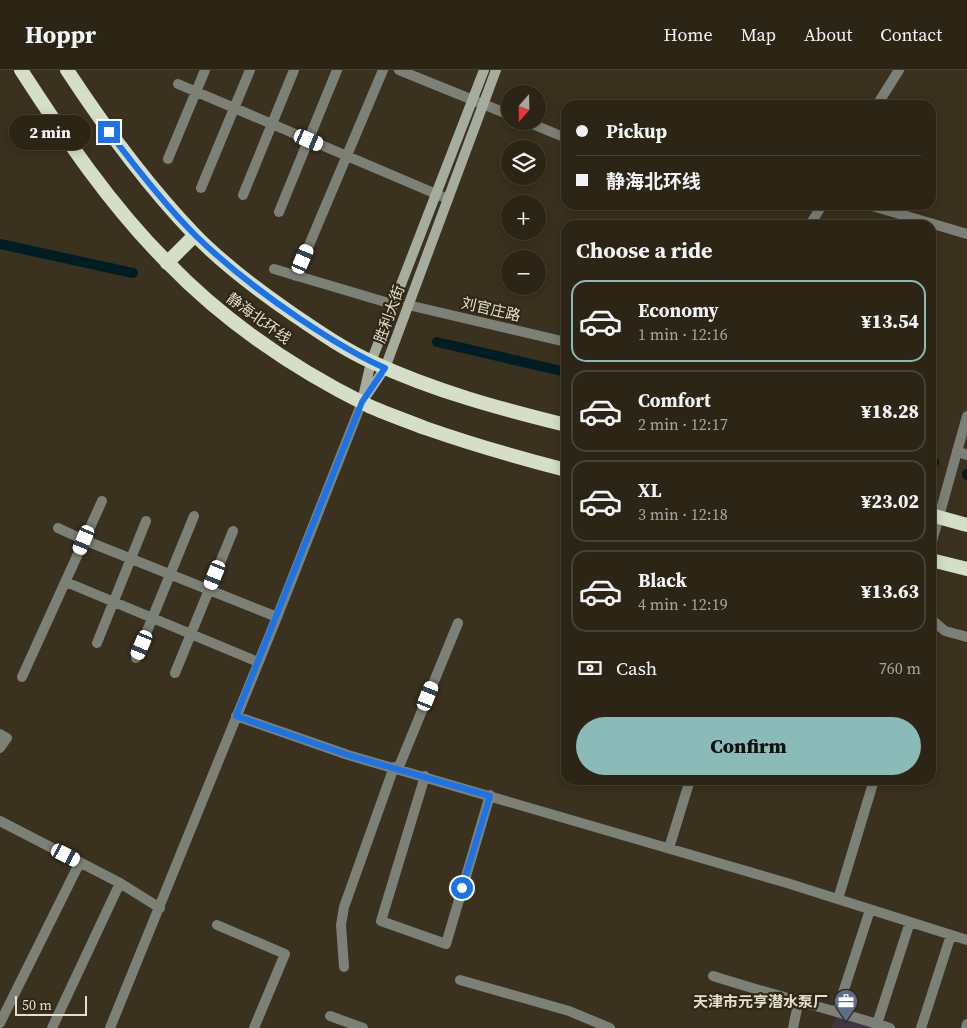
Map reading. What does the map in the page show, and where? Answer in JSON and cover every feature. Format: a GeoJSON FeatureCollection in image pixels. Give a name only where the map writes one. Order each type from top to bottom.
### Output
{"type":"FeatureCollection","features":[{"type":"Feature","properties":{"kind":"highway","name":"静海北环线"},"geometry":{"type":"LineString","coordinates":[[21,70],[92,174],[142,236],[167,263],[225,314],[253,335],[298,365],[385,413],[444,434],[561,469]]}},
{"type":"Feature","properties":{"kind":"highway","name":"静海北环线"},"geometry":{"type":"LineString","coordinates":[[67,70],[127,156],[196,236],[232,268],[273,300],[325,336],[371,362],[474,400],[561,424]]}},
{"type":"Feature","properties":{"kind":"highway"},"geometry":{"type":"LineString","coordinates":[[167,263],[196,236]]}},
{"type":"Feature","properties":{"kind":"highway"},"geometry":{"type":"LineString","coordinates":[[936,516],[967,525]]}},
{"type":"Feature","properties":{"kind":"highway"},"geometry":{"type":"LineString","coordinates":[[936,561],[967,569]]}},
{"type":"Feature","properties":{"kind":"main road","name":"胜利大街"},"geometry":{"type":"LineString","coordinates":[[362,402],[371,362],[392,304],[484,70]]}},
{"type":"Feature","properties":{"kind":"main road","name":"胜利大街"},"geometry":{"type":"LineString","coordinates":[[362,402],[385,368],[496,70]]}},
{"type":"Feature","properties":{"kind":"street"},"geometry":{"type":"LineString","coordinates":[[168,159],[205,70]]}},
{"type":"Feature","properties":{"kind":"street"},"geometry":{"type":"LineString","coordinates":[[201,188],[250,70]]}},
{"type":"Feature","properties":{"kind":"street"},"geometry":{"type":"LineString","coordinates":[[243,195],[294,70]]}},
{"type":"Feature","properties":{"kind":"street"},"geometry":{"type":"LineString","coordinates":[[279,212],[338,70]]}},
{"type":"Feature","properties":{"kind":"street"},"geometry":{"type":"LineString","coordinates":[[296,276],[382,70]]}},
{"type":"Feature","properties":{"kind":"street"},"geometry":{"type":"LineString","coordinates":[[399,70],[501,111]]}},
{"type":"Feature","properties":{"kind":"street"},"geometry":{"type":"LineString","coordinates":[[880,100],[899,70]]}},
{"type":"Feature","properties":{"kind":"street"},"geometry":{"type":"LineString","coordinates":[[178,84],[448,199]]}},
{"type":"Feature","properties":{"kind":"street"},"geometry":{"type":"LineString","coordinates":[[546,130],[561,136]]}},
{"type":"Feature","properties":{"kind":"street"},"geometry":{"type":"LineString","coordinates":[[886,210],[920,220]]}},
{"type":"Feature","properties":{"kind":"street"},"geometry":{"type":"LineString","coordinates":[[936,225],[967,234]]}},
{"type":"Feature","properties":{"kind":"street"},"geometry":{"type":"LineString","coordinates":[[274,269],[392,304]]}},
{"type":"Feature","properties":{"kind":"street","name":"刘官庄路"},"geometry":{"type":"LineString","coordinates":[[408,305],[561,341]]}},
{"type":"Feature","properties":{"kind":"street"},"geometry":{"type":"LineString","coordinates":[[110,1028],[160,908],[362,402]]}},
{"type":"Feature","properties":{"kind":"street"},"geometry":{"type":"LineString","coordinates":[[936,514],[962,453],[967,416]]}},
{"type":"Feature","properties":{"kind":"street"},"geometry":{"type":"LineString","coordinates":[[22,677],[102,501]]}},
{"type":"Feature","properties":{"kind":"street"},"geometry":{"type":"LineString","coordinates":[[136,658],[194,516]]}},
{"type":"Feature","properties":{"kind":"street"},"geometry":{"type":"LineString","coordinates":[[97,644],[146,521]]}},
{"type":"Feature","properties":{"kind":"street"},"geometry":{"type":"LineString","coordinates":[[58,528],[277,617]]}},
{"type":"Feature","properties":{"kind":"street"},"geometry":{"type":"LineString","coordinates":[[176,674],[233,531]]}},
{"type":"Feature","properties":{"kind":"street"},"geometry":{"type":"LineString","coordinates":[[66,582],[258,662]]}},
{"type":"Feature","properties":{"kind":"street"},"geometry":{"type":"LineString","coordinates":[[344,967],[341,925],[344,907],[396,768],[458,623]]}},
{"type":"Feature","properties":{"kind":"street"},"geometry":{"type":"LineString","coordinates":[[936,623],[945,630],[967,637]]}},
{"type":"Feature","properties":{"kind":"street"},"geometry":{"type":"LineString","coordinates":[[236,716],[348,755],[669,848],[967,940]]}},
{"type":"Feature","properties":{"kind":"street"},"geometry":{"type":"LineString","coordinates":[[0,734],[7,738],[0,748]]}},
{"type":"Feature","properties":{"kind":"street"},"geometry":{"type":"LineString","coordinates":[[425,776],[381,921],[446,944],[490,796]]}},
{"type":"Feature","properties":{"kind":"street"},"geometry":{"type":"LineString","coordinates":[[669,848],[688,785]]}},
{"type":"Feature","properties":{"kind":"street"},"geometry":{"type":"LineString","coordinates":[[838,899],[872,785]]}},
{"type":"Feature","properties":{"kind":"street"},"geometry":{"type":"LineString","coordinates":[[0,821],[80,862],[160,908]]}},
{"type":"Feature","properties":{"kind":"street"},"geometry":{"type":"LineString","coordinates":[[0,1023],[80,862]]}},
{"type":"Feature","properties":{"kind":"street"},"geometry":{"type":"LineString","coordinates":[[52,1028],[120,884]]}},
{"type":"Feature","properties":{"kind":"street"},"geometry":{"type":"LineString","coordinates":[[837,1011],[870,910]]}},
{"type":"Feature","properties":{"kind":"street"},"geometry":{"type":"LineString","coordinates":[[877,1024],[910,922]]}},
{"type":"Feature","properties":{"kind":"street"},"geometry":{"type":"LineString","coordinates":[[217,925],[285,954],[254,1028]]}},
{"type":"Feature","properties":{"kind":"street"},"geometry":{"type":"LineString","coordinates":[[921,1028],[951,935]]}},
{"type":"Feature","properties":{"kind":"street"},"geometry":{"type":"LineString","coordinates":[[713,976],[796,1002],[837,1011],[890,1028]]}},
{"type":"Feature","properties":{"kind":"street"},"geometry":{"type":"LineString","coordinates":[[460,980],[569,1010],[610,1028]]}},
{"type":"Feature","properties":{"kind":"street"},"geometry":{"type":"LineString","coordinates":[[793,1028],[797,1009],[796,1002]]}},
{"type":"Feature","properties":{"kind":"street"},"geometry":{"type":"LineString","coordinates":[[330,1016],[363,1028]]}},
{"type":"Feature","properties":{"kind":"street"},"geometry":{"type":"LineString","coordinates":[[966,1028],[967,1024]]}},
{"type":"Feature","properties":{"kind":"shaded area","name":"天津市元亨潜水泵厂"},"geometry":{"type":"Polygon","coordinates":[[[837,1015],[876,1028],[833,1028],[837,1015]]]}},
{"type":"Feature","properties":{"kind":"waterway"},"geometry":{"type":"LineString","coordinates":[[0,244],[133,273]]}},
{"type":"Feature","properties":{"kind":"waterway"},"geometry":{"type":"LineString","coordinates":[[437,342],[561,371]]}},
{"type":"Feature","properties":{"kind":"place","name":"天津市元亨潜水泵厂"},"geometry":{"type":"Point","coordinates":[846,1022]}},
{"type":"Feature","properties":{"kind":"route"},"geometry":{"type":"LineString","coordinates":[[109,132],[172,210],[196,236],[232,268],[273,300],[317,330],[349,350],[385,368],[362,402],[236,716],[348,755],[490,796],[462,888]]}}]}
